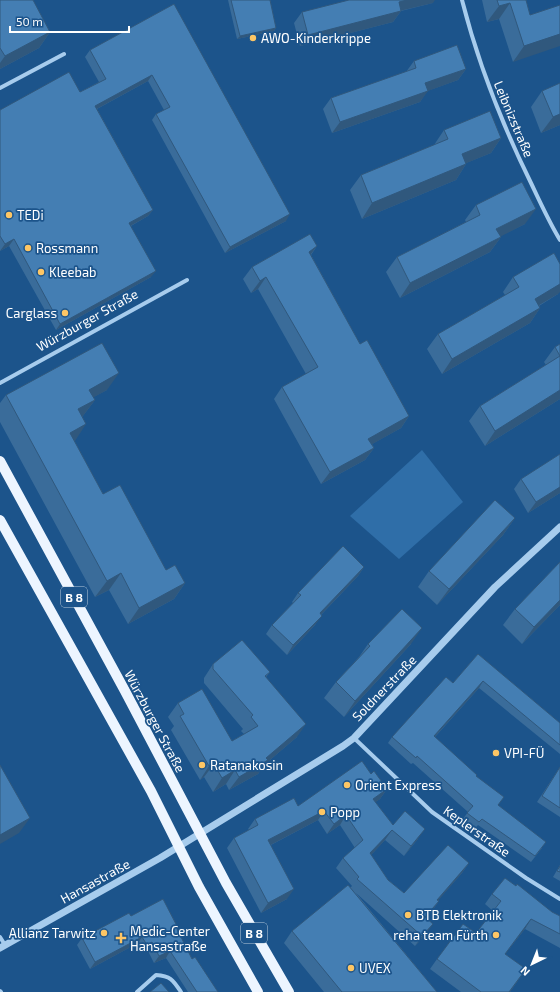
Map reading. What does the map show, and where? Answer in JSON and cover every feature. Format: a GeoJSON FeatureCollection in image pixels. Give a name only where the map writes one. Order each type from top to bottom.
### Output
{"type":"FeatureCollection","features":[{"type":"Feature","properties":{"kind":"main road","name":"Würzburger Straße"},"geometry":{"type":"LineString","coordinates":[[0,460],[249,925],[289,992]]}},
{"type":"Feature","properties":{"kind":"main road","name":"B 8"},"geometry":{"type":"LineString","coordinates":[[0,520],[140,772],[221,927],[258,992]]}},
{"type":"Feature","properties":{"kind":"street","name":"Leibnizstraße"},"geometry":{"type":"LineString","coordinates":[[462,0],[473,42],[494,99],[522,164],[560,240]]}},
{"type":"Feature","properties":{"kind":"street"},"geometry":{"type":"LineString","coordinates":[[0,88],[64,54]]}},
{"type":"Feature","properties":{"kind":"street","name":"Würzburger Straße"},"geometry":{"type":"LineString","coordinates":[[0,382],[187,280]]}},
{"type":"Feature","properties":{"kind":"street","name":"Soldnerstraße"},"geometry":{"type":"LineString","coordinates":[[200,833],[287,781],[354,738],[495,587],[560,527]]}},
{"type":"Feature","properties":{"kind":"street","name":"Keplerstraße"},"geometry":{"type":"LineString","coordinates":[[354,738],[432,812],[526,878],[560,899]]}},
{"type":"Feature","properties":{"kind":"street","name":"Hansastraße"},"geometry":{"type":"LineString","coordinates":[[2,947],[180,847],[200,833]]}},
{"type":"Feature","properties":{"kind":"street"},"geometry":{"type":"LineString","coordinates":[[0,937],[2,947]]}},
{"type":"Feature","properties":{"kind":"street"},"geometry":{"type":"LineString","coordinates":[[136,992],[156,975],[167,976],[174,982],[181,992]]}},
{"type":"Feature","properties":{"kind":"shaded area"},"geometry":{"type":"Polygon","coordinates":[[[422,450],[463,502],[399,559],[350,516],[422,450]]]}},
{"type":"Feature","properties":{"kind":"building"},"geometry":{"type":"Polygon","coordinates":[[[0,0],[33,0],[50,32],[5,56],[0,48],[0,0]]]}},
{"type":"Feature","properties":{"kind":"building"},"geometry":{"type":"Polygon","coordinates":[[[231,0],[270,0],[276,28],[240,36],[231,0]]]}},
{"type":"Feature","properties":{"kind":"building"},"geometry":{"type":"Polygon","coordinates":[[[349,0],[407,0],[399,2],[401,11],[308,35],[302,12],[349,0]]]}},
{"type":"Feature","properties":{"kind":"building"},"geometry":{"type":"Polygon","coordinates":[[[497,0],[526,0],[530,15],[560,5],[560,34],[524,46],[510,3],[499,6],[497,0]]]}},
{"type":"Feature","properties":{"kind":"building"},"geometry":{"type":"Polygon","coordinates":[[[174,4],[290,214],[230,247],[156,114],[170,107],[152,75],[95,106],[153,210],[129,223],[156,271],[60,324],[14,239],[5,244],[0,236],[0,110],[69,72],[80,92],[106,79],[90,50],[174,4]]]}},
{"type":"Feature","properties":{"kind":"building"},"geometry":{"type":"Polygon","coordinates":[[[457,45],[466,69],[425,83],[428,91],[340,122],[331,98],[416,68],[414,61],[457,45]]]}},
{"type":"Feature","properties":{"kind":"building"},"geometry":{"type":"Polygon","coordinates":[[[560,83],[560,114],[553,117],[542,91],[560,83]]]}},
{"type":"Feature","properties":{"kind":"building"},"geometry":{"type":"Polygon","coordinates":[[[490,111],[501,138],[462,154],[466,164],[372,203],[361,175],[448,139],[444,130],[490,111]]]}},
{"type":"Feature","properties":{"kind":"building"},"geometry":{"type":"Polygon","coordinates":[[[522,182],[536,209],[496,229],[501,237],[410,283],[397,257],[480,215],[476,205],[522,182]]]}},
{"type":"Feature","properties":{"kind":"building"},"geometry":{"type":"Polygon","coordinates":[[[310,234],[317,246],[309,252],[360,344],[367,340],[409,416],[368,439],[374,448],[330,472],[282,387],[318,367],[266,277],[260,281],[252,267],[310,234]]]}},
{"type":"Feature","properties":{"kind":"building"},"geometry":{"type":"Polygon","coordinates":[[[554,253],[560,264],[560,284],[535,299],[540,308],[452,359],[438,334],[519,287],[513,277],[554,253]]]}},
{"type":"Feature","properties":{"kind":"building"},"geometry":{"type":"Polygon","coordinates":[[[102,343],[119,373],[89,390],[95,400],[78,409],[86,424],[70,433],[103,494],[120,485],[166,570],[175,565],[185,583],[139,608],[121,573],[107,581],[6,395],[102,343]]]}},
{"type":"Feature","properties":{"kind":"building"},"geometry":{"type":"Polygon","coordinates":[[[560,344],[560,356],[555,347],[560,344]]]}},
{"type":"Feature","properties":{"kind":"building"},"geometry":{"type":"Polygon","coordinates":[[[560,356],[560,390],[495,431],[480,406],[560,356]]]}},
{"type":"Feature","properties":{"kind":"building"},"geometry":{"type":"Polygon","coordinates":[[[560,454],[560,487],[536,502],[521,479],[560,454]]]}},
{"type":"Feature","properties":{"kind":"building"},"geometry":{"type":"Polygon","coordinates":[[[495,500],[515,518],[449,589],[429,571],[495,500]]]}},
{"type":"Feature","properties":{"kind":"building"},"geometry":{"type":"Polygon","coordinates":[[[343,546],[364,567],[320,613],[322,616],[293,645],[272,625],[301,595],[298,593],[343,546]]]}},
{"type":"Feature","properties":{"kind":"building"},"geometry":{"type":"Polygon","coordinates":[[[560,562],[560,600],[534,627],[515,609],[560,562]]]}},
{"type":"Feature","properties":{"kind":"building"},"geometry":{"type":"Polygon","coordinates":[[[402,609],[422,628],[355,701],[336,682],[370,646],[368,644],[402,609]]]}},
{"type":"Feature","properties":{"kind":"building"},"geometry":{"type":"Polygon","coordinates":[[[242,640],[270,672],[265,676],[306,724],[266,758],[268,760],[239,777],[235,770],[222,778],[214,764],[209,766],[180,716],[184,714],[178,703],[202,689],[232,741],[258,726],[251,717],[253,715],[213,669],[213,664],[242,640]]]}},
{"type":"Feature","properties":{"kind":"building"},"geometry":{"type":"Polygon","coordinates":[[[478,654],[560,723],[560,745],[483,681],[434,736],[477,775],[476,776],[504,797],[498,805],[546,842],[535,856],[482,819],[479,822],[467,813],[473,806],[417,756],[416,758],[392,737],[446,677],[453,683],[478,654]]]}},
{"type":"Feature","properties":{"kind":"building"},"geometry":{"type":"Polygon","coordinates":[[[362,761],[371,774],[374,771],[387,789],[373,799],[393,825],[405,811],[425,829],[411,846],[392,830],[370,853],[388,880],[404,893],[448,845],[469,863],[437,900],[439,901],[425,917],[433,924],[422,936],[357,879],[359,877],[343,858],[363,840],[346,815],[334,824],[324,811],[268,840],[294,889],[268,903],[234,838],[258,825],[255,819],[294,798],[298,806],[362,761]]]}},
{"type":"Feature","properties":{"kind":"building"},"geometry":{"type":"Polygon","coordinates":[[[0,765],[30,818],[0,835],[0,765]]]}},
{"type":"Feature","properties":{"kind":"building"},"geometry":{"type":"Polygon","coordinates":[[[560,767],[560,808],[542,796],[560,767]]]}},
{"type":"Feature","properties":{"kind":"building"},"geometry":{"type":"Polygon","coordinates":[[[505,878],[516,886],[517,884],[552,912],[560,916],[560,934],[531,919],[505,954],[526,969],[509,992],[481,992],[437,959],[463,924],[476,933],[501,901],[492,894],[505,878]]]}},
{"type":"Feature","properties":{"kind":"building","name":"UVEX"},"geometry":{"type":"Polygon","coordinates":[[[348,885],[437,992],[342,992],[292,931],[348,885]]]}},
{"type":"Feature","properties":{"kind":"building"},"geometry":{"type":"Polygon","coordinates":[[[163,899],[192,959],[195,957],[218,992],[197,992],[170,951],[159,956],[152,942],[147,945],[142,937],[95,962],[82,938],[129,913],[131,916],[163,899]]]}},
{"type":"Feature","properties":{"kind":"building"},"geometry":{"type":"Polygon","coordinates":[[[161,983],[169,992],[150,992],[161,983]]]}},
{"type":"Feature","properties":{"kind":"place","name":"AWO-Kinderkrippe"},"geometry":{"type":"Point","coordinates":[253,38]}},
{"type":"Feature","properties":{"kind":"place","name":"TEDi"},"geometry":{"type":"Point","coordinates":[9,215]}},
{"type":"Feature","properties":{"kind":"place","name":"Rossmann"},"geometry":{"type":"Point","coordinates":[28,248]}},
{"type":"Feature","properties":{"kind":"place","name":"Kleebab"},"geometry":{"type":"Point","coordinates":[41,272]}},
{"type":"Feature","properties":{"kind":"place","name":"Carglass"},"geometry":{"type":"Point","coordinates":[65,313]}},
{"type":"Feature","properties":{"kind":"place","name":"VPI-FÜ"},"geometry":{"type":"Point","coordinates":[496,753]}},
{"type":"Feature","properties":{"kind":"place","name":"Ratanakosin"},"geometry":{"type":"Point","coordinates":[202,765]}},
{"type":"Feature","properties":{"kind":"place","name":"Orient Express"},"geometry":{"type":"Point","coordinates":[347,785]}},
{"type":"Feature","properties":{"kind":"place","name":"Popp"},"geometry":{"type":"Point","coordinates":[322,812]}},
{"type":"Feature","properties":{"kind":"place","name":"BTB Elektronik"},"geometry":{"type":"Point","coordinates":[408,915]}},
{"type":"Feature","properties":{"kind":"place","name":"Allianz Tarwitz"},"geometry":{"type":"Point","coordinates":[104,933]}},
{"type":"Feature","properties":{"kind":"place","name":"reha team Fürth"},"geometry":{"type":"Point","coordinates":[496,935]}},
{"type":"Feature","properties":{"kind":"place","name":"Medic-Center Hansastraße"},"geometry":{"type":"Point","coordinates":[121,938]}},
{"type":"Feature","properties":{"kind":"place","name":"UVEX"},"geometry":{"type":"Point","coordinates":[351,968]}}]}
